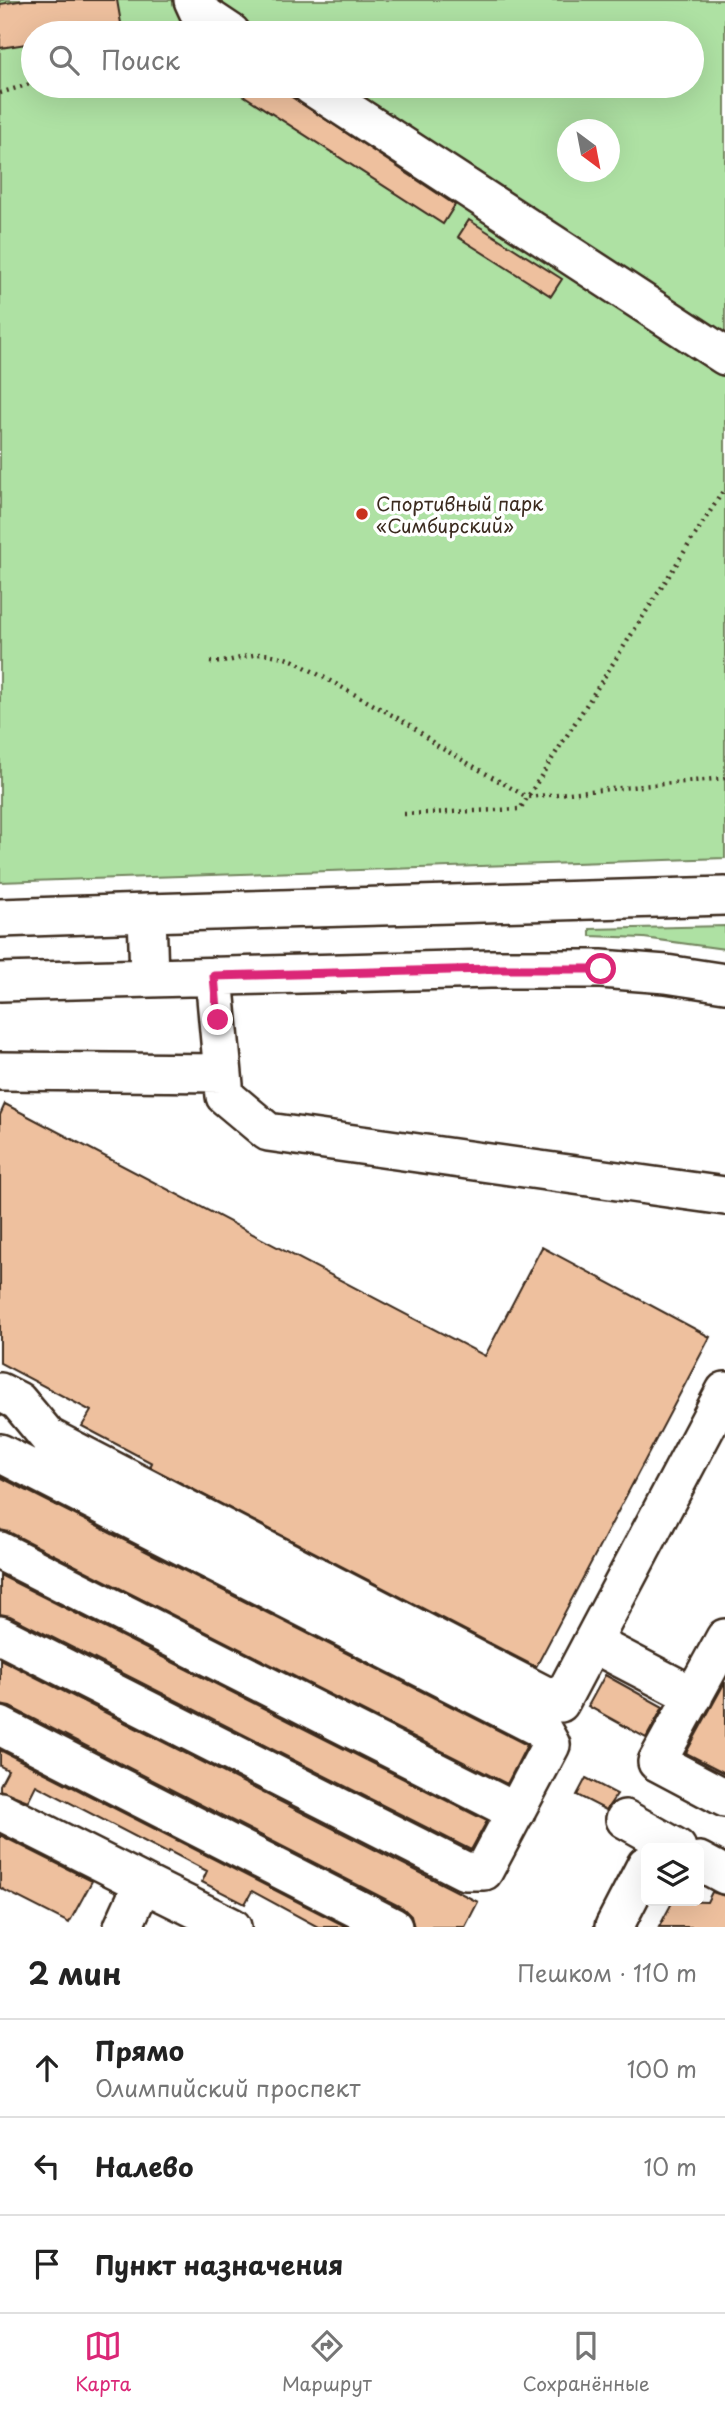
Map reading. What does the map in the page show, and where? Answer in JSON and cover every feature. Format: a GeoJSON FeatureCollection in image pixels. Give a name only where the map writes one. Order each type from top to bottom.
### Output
{"type":"FeatureCollection","features":[{"type":"Feature","properties":{"kind":"street"},"geometry":{"type":"LineString","coordinates":[[193,0],[198,11],[213,21]]}},
{"type":"Feature","properties":{"kind":"street"},"geometry":{"type":"LineString","coordinates":[[330,98],[725,356]]}},
{"type":"Feature","properties":{"kind":"street"},"geometry":{"type":"LineString","coordinates":[[0,918],[725,896]]}},
{"type":"Feature","properties":{"kind":"street"},"geometry":{"type":"LineString","coordinates":[[147,914],[149,978]]}},
{"type":"Feature","properties":{"kind":"street"},"geometry":{"type":"LineString","coordinates":[[0,982],[490,969],[601,969],[666,974],[725,983]]}},
{"type":"Feature","properties":{"kind":"street"},"geometry":{"type":"LineString","coordinates":[[214,976],[225,1096],[268,1132],[725,1196]]}},
{"type":"Feature","properties":{"kind":"street"},"geometry":{"type":"LineString","coordinates":[[0,1071],[223,1073]]}},
{"type":"Feature","properties":{"kind":"street"},"geometry":{"type":"LineString","coordinates":[[0,1392],[18,1401],[48,1437],[560,1703],[725,1391]]}},
{"type":"Feature","properties":{"kind":"street"},"geometry":{"type":"LineString","coordinates":[[0,1453],[542,1729],[551,1745],[484,1871],[465,1871],[0,1635]]}},
{"type":"Feature","properties":{"kind":"street"},"geometry":{"type":"LineString","coordinates":[[0,1551],[516,1812]]}},
{"type":"Feature","properties":{"kind":"street"},"geometry":{"type":"LineString","coordinates":[[725,1638],[657,1762],[725,1798]]}},
{"type":"Feature","properties":{"kind":"street"},"geometry":{"type":"LineString","coordinates":[[592,1643],[694,1696]]}},
{"type":"Feature","properties":{"kind":"street"},"geometry":{"type":"LineString","coordinates":[[0,1726],[393,1927]]}},
{"type":"Feature","properties":{"kind":"street"},"geometry":{"type":"LineString","coordinates":[[0,1811],[232,1927]]}},
{"type":"Feature","properties":{"kind":"street"},"geometry":{"type":"LineString","coordinates":[[625,1819],[651,1843]]}},
{"type":"Feature","properties":{"kind":"street"},"geometry":{"type":"LineString","coordinates":[[704,1863],[725,1875]]}},
{"type":"Feature","properties":{"kind":"street"},"geometry":{"type":"LineString","coordinates":[[614,1927],[641,1881]]}},
{"type":"Feature","properties":{"kind":"street"},"geometry":{"type":"LineString","coordinates":[[123,1927],[143,1883]]}},
{"type":"Feature","properties":{"kind":"path"},"geometry":{"type":"LineString","coordinates":[[0,93],[21,87]]}},
{"type":"Feature","properties":{"kind":"path"},"geometry":{"type":"LineString","coordinates":[[404,814],[520,809],[725,488]]}},
{"type":"Feature","properties":{"kind":"path"},"geometry":{"type":"LineString","coordinates":[[210,662],[223,664],[258,654],[276,655],[294,661],[412,726],[436,745],[527,797],[725,778]]}},
{"type":"Feature","properties":{"kind":"green space","name":"Спортивный парк «Симбирский»"},"geometry":{"type":"Polygon","coordinates":[[[0,0],[725,0],[725,858],[0,882],[0,0]]]}},
{"type":"Feature","properties":{"kind":"green space"},"geometry":{"type":"Polygon","coordinates":[[[725,926],[725,949],[644,938],[590,936],[590,929],[725,926]]]}},
{"type":"Feature","properties":{"kind":"building"},"geometry":{"type":"Polygon","coordinates":[[[25,0],[117,0],[121,21],[21,21],[21,45],[0,48],[0,4],[25,0]]]}},
{"type":"Feature","properties":{"kind":"building"},"geometry":{"type":"Polygon","coordinates":[[[248,98],[293,98],[455,205],[443,224],[248,98]]]}},
{"type":"Feature","properties":{"kind":"building"},"geometry":{"type":"Polygon","coordinates":[[[469,220],[562,279],[551,296],[458,237],[469,220]]]}},
{"type":"Feature","properties":{"kind":"building"},"geometry":{"type":"Polygon","coordinates":[[[5,1104],[485,1356],[542,1247],[710,1337],[536,1667],[150,1467],[152,1463],[82,1426],[91,1411],[0,1363],[0,1115],[5,1104]]]}},
{"type":"Feature","properties":{"kind":"building"},"geometry":{"type":"Polygon","coordinates":[[[0,1477],[527,1745],[507,1784],[9,1532],[0,1530],[0,1477]]]}},
{"type":"Feature","properties":{"kind":"building"},"geometry":{"type":"Polygon","coordinates":[[[0,1575],[487,1821],[471,1850],[10,1616],[0,1614],[0,1575]]]}},
{"type":"Feature","properties":{"kind":"building"},"geometry":{"type":"Polygon","coordinates":[[[0,1659],[478,1902],[465,1927],[414,1927],[411,1916],[403,1908],[10,1707],[0,1705],[0,1659]]]}},
{"type":"Feature","properties":{"kind":"building"},"geometry":{"type":"Polygon","coordinates":[[[605,1675],[663,1707],[646,1738],[588,1706],[605,1675]]]}},
{"type":"Feature","properties":{"kind":"building"},"geometry":{"type":"Polygon","coordinates":[[[725,1682],[725,1773],[686,1753],[725,1682]]]}},
{"type":"Feature","properties":{"kind":"building"},"geometry":{"type":"Polygon","coordinates":[[[0,1750],[347,1927],[318,1927],[252,1891],[245,1904],[202,1882],[207,1871],[36,1785],[28,1801],[0,1790],[8,1770],[0,1766],[0,1750]]]}},
{"type":"Feature","properties":{"kind":"building"},"geometry":{"type":"Polygon","coordinates":[[[586,1778],[617,1794],[606,1810],[577,1795],[586,1778]]]}},
{"type":"Feature","properties":{"kind":"building"},"geometry":{"type":"Polygon","coordinates":[[[0,1835],[92,1881],[69,1923],[0,1888],[0,1835]]]}},
{"type":"Feature","properties":{"kind":"building"},"geometry":{"type":"Polygon","coordinates":[[[712,1892],[725,1896],[725,1927],[659,1927],[670,1906],[704,1906],[704,1902],[707,1902],[712,1892]]]}},
{"type":"Feature","properties":{"kind":"place","name":"Спортивный парк «Симбирский»"},"geometry":{"type":"Point","coordinates":[362,514]}},
{"type":"Feature","properties":{"kind":"route"},"geometry":{"type":"LineString","coordinates":[[218,1020],[214,976],[601,969]]}}]}
